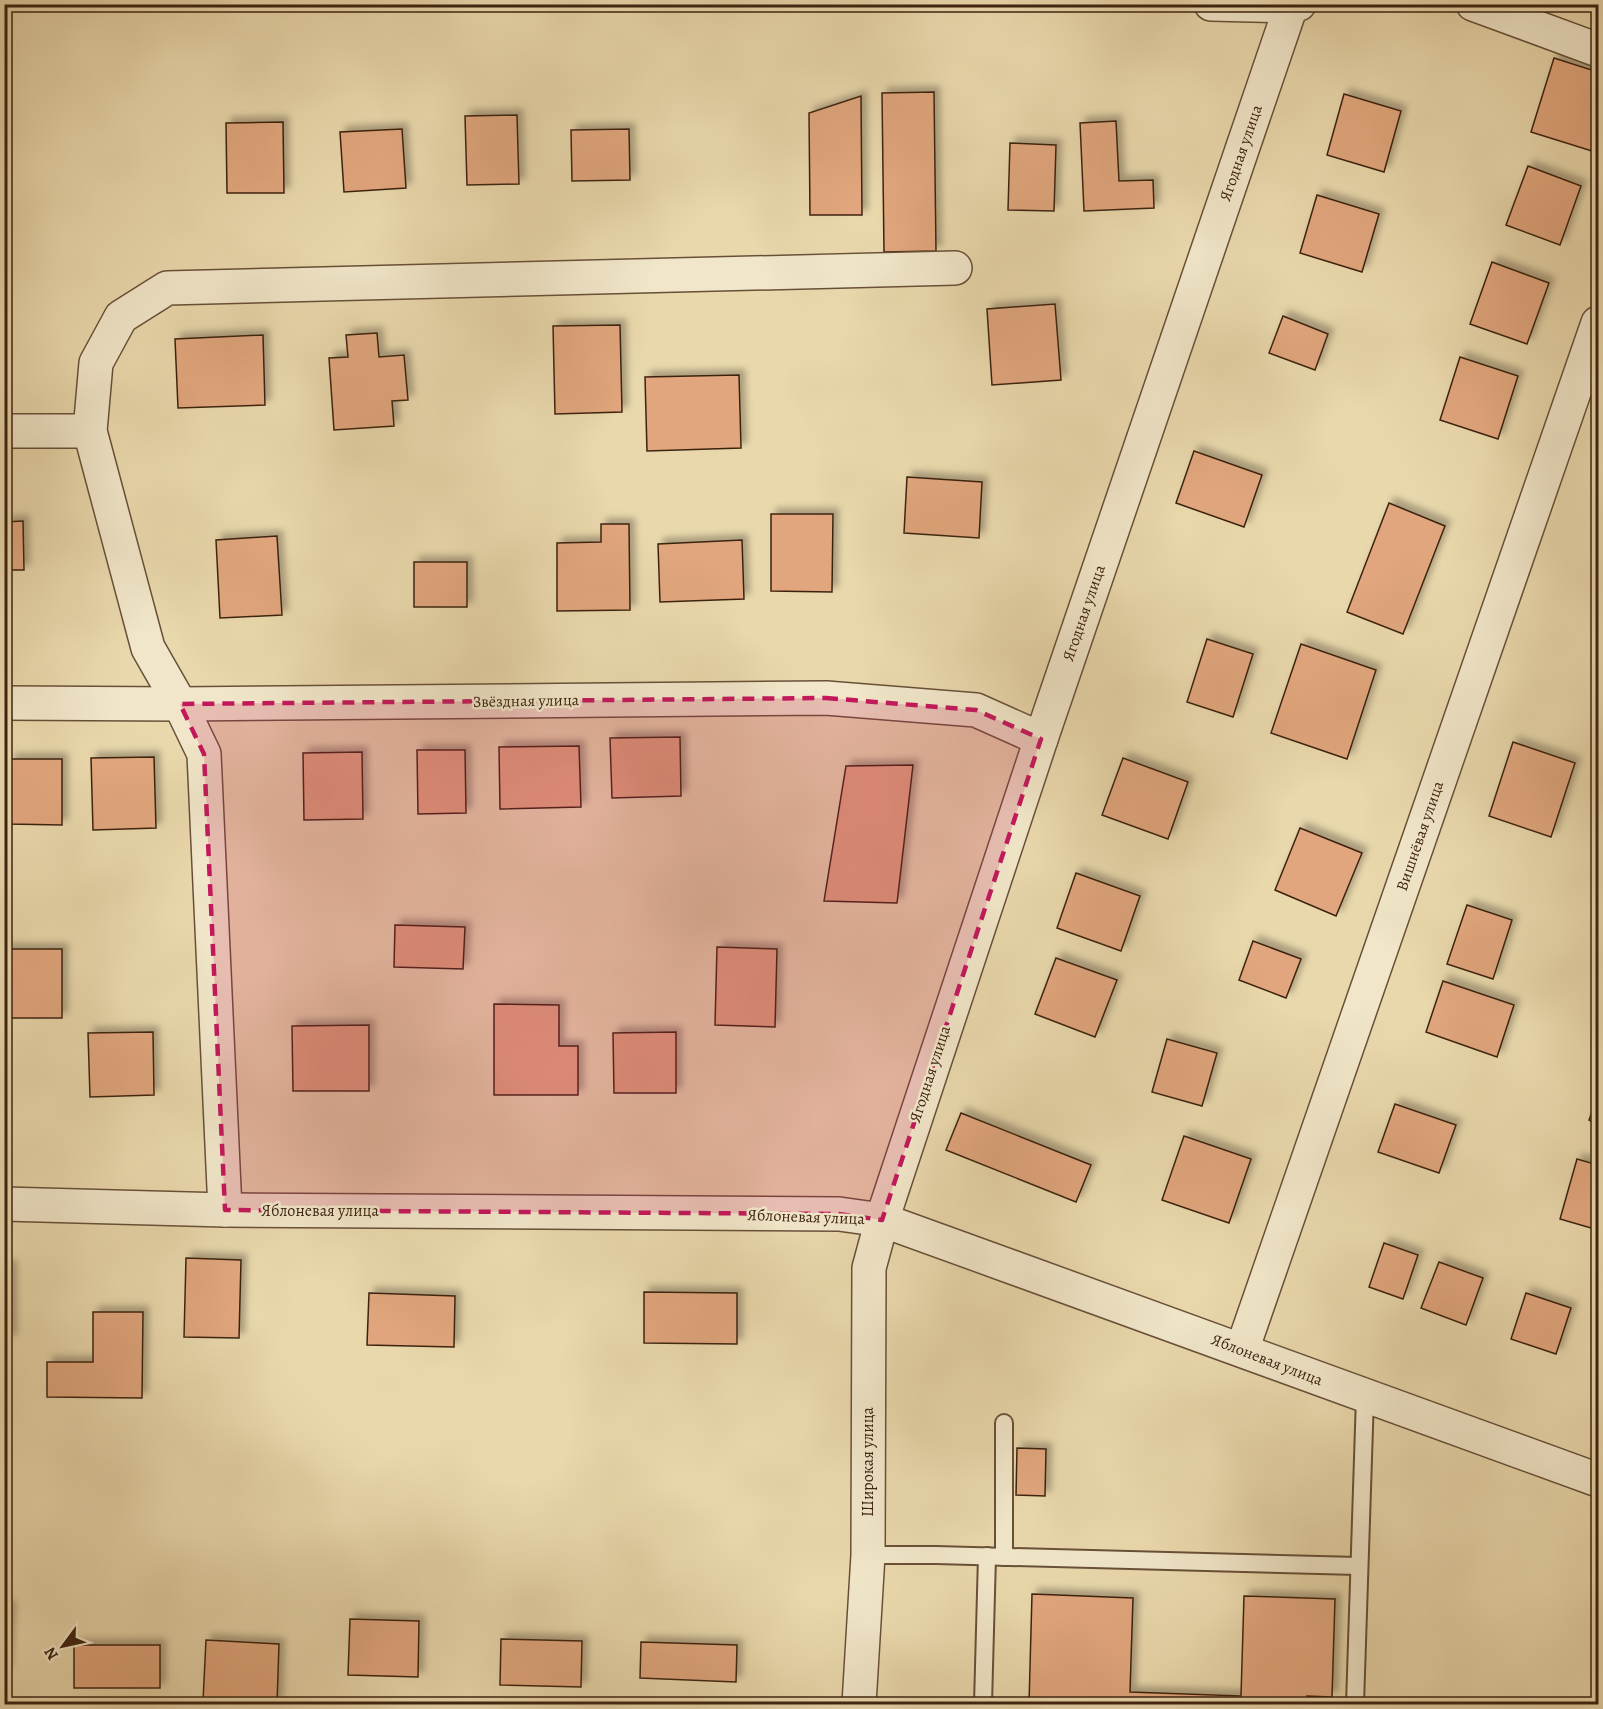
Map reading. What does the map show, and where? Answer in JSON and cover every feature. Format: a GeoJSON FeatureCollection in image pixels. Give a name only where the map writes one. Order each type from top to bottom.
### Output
{"type":"FeatureCollection","features":[{"type":"Feature","properties":{"kind":"street"},"geometry":{"type":"LineString","coordinates":[[1211,4],[1295,5]]}},
{"type":"Feature","properties":{"kind":"street"},"geometry":{"type":"LineString","coordinates":[[1473,4],[1599,50]]}},
{"type":"Feature","properties":{"kind":"street","name":"Ягодная улица"},"geometry":{"type":"LineString","coordinates":[[882,1220],[1041,740],[1295,5]]}},
{"type":"Feature","properties":{"kind":"street"},"geometry":{"type":"LineString","coordinates":[[225,1210],[204,754],[180,704],[148,648],[90,431],[96,363],[121,317],[167,288],[955,268]]}},
{"type":"Feature","properties":{"kind":"street","name":"Вишнёвая улица"},"geometry":{"type":"LineString","coordinates":[[1242,1350],[1599,323]]}},
{"type":"Feature","properties":{"kind":"street"},"geometry":{"type":"LineString","coordinates":[[4,431],[90,431]]}},
{"type":"Feature","properties":{"kind":"street","name":"Звёздная улица"},"geometry":{"type":"LineString","coordinates":[[4,703],[180,704],[826,698],[976,710],[1041,740]]}},
{"type":"Feature","properties":{"kind":"street","name":"Яблоневая улица"},"geometry":{"type":"LineString","coordinates":[[4,1204],[225,1210],[838,1214],[882,1220],[1599,1480]]}},
{"type":"Feature","properties":{"kind":"street","name":"Широкая улица"},"geometry":{"type":"LineString","coordinates":[[859,1704],[868,1555],[869,1268],[882,1220]]}},
{"type":"Feature","properties":{"kind":"lane"},"geometry":{"type":"LineString","coordinates":[[1355,1704],[1365,1397]]}},
{"type":"Feature","properties":{"kind":"lane"},"geometry":{"type":"LineString","coordinates":[[983,1704],[996,1556],[1004,1423]]}},
{"type":"Feature","properties":{"kind":"lane"},"geometry":{"type":"LineString","coordinates":[[868,1555],[996,1556],[1358,1566]]}},
{"type":"Feature","properties":{"kind":"highlighted area"},"geometry":{"type":"Polygon","coordinates":[[[826,698],[976,710],[1041,739],[882,1220],[839,1214],[225,1210],[204,754],[180,704],[826,698]]]}},
{"type":"Feature","properties":{"kind":"building"},"geometry":{"type":"Polygon","coordinates":[[[1554,58],[1598,72],[1598,129],[1592,151],[1531,132],[1554,58]]]}},
{"type":"Feature","properties":{"kind":"building"},"geometry":{"type":"Polygon","coordinates":[[[934,92],[936,251],[884,252],[882,93],[934,92]]]}},
{"type":"Feature","properties":{"kind":"building"},"geometry":{"type":"Polygon","coordinates":[[[1344,94],[1401,111],[1384,172],[1327,155],[1344,94]]]}},
{"type":"Feature","properties":{"kind":"building"},"geometry":{"type":"Polygon","coordinates":[[[861,96],[862,215],[810,215],[809,113],[861,96]]]}},
{"type":"Feature","properties":{"kind":"building"},"geometry":{"type":"Polygon","coordinates":[[[517,115],[519,184],[467,185],[465,116],[517,115]]]}},
{"type":"Feature","properties":{"kind":"building"},"geometry":{"type":"Polygon","coordinates":[[[1116,121],[1119,181],[1153,180],[1154,208],[1084,211],[1080,123],[1116,121]]]}},
{"type":"Feature","properties":{"kind":"building"},"geometry":{"type":"Polygon","coordinates":[[[283,122],[284,193],[227,193],[226,123],[283,122]]]}},
{"type":"Feature","properties":{"kind":"building"},"geometry":{"type":"Polygon","coordinates":[[[402,129],[406,188],[344,192],[340,132],[402,129]]]}},
{"type":"Feature","properties":{"kind":"building"},"geometry":{"type":"Polygon","coordinates":[[[629,129],[630,180],[572,181],[571,130],[629,129]]]}},
{"type":"Feature","properties":{"kind":"building"},"geometry":{"type":"Polygon","coordinates":[[[1010,143],[1056,145],[1054,211],[1008,210],[1010,143]]]}},
{"type":"Feature","properties":{"kind":"building"},"geometry":{"type":"Polygon","coordinates":[[[1528,166],[1581,186],[1560,245],[1506,225],[1528,166]]]}},
{"type":"Feature","properties":{"kind":"building"},"geometry":{"type":"Polygon","coordinates":[[[1317,195],[1379,214],[1362,272],[1300,253],[1317,195]]]}},
{"type":"Feature","properties":{"kind":"building"},"geometry":{"type":"Polygon","coordinates":[[[1492,262],[1549,283],[1527,344],[1470,324],[1492,262]]]}},
{"type":"Feature","properties":{"kind":"building"},"geometry":{"type":"Polygon","coordinates":[[[1055,304],[1061,380],[992,385],[987,309],[1055,304]]]}},
{"type":"Feature","properties":{"kind":"building"},"geometry":{"type":"Polygon","coordinates":[[[1283,316],[1328,334],[1315,370],[1269,353],[1283,316]]]}},
{"type":"Feature","properties":{"kind":"building"},"geometry":{"type":"Polygon","coordinates":[[[620,325],[622,412],[555,414],[553,326],[620,325]]]}},
{"type":"Feature","properties":{"kind":"building"},"geometry":{"type":"Polygon","coordinates":[[[377,333],[379,357],[404,355],[408,400],[392,401],[394,426],[334,430],[329,358],[348,357],[346,335],[377,333]]]}},
{"type":"Feature","properties":{"kind":"building"},"geometry":{"type":"Polygon","coordinates":[[[263,335],[265,405],[178,408],[175,339],[263,335]]]}},
{"type":"Feature","properties":{"kind":"building"},"geometry":{"type":"Polygon","coordinates":[[[1460,357],[1518,376],[1498,439],[1440,420],[1460,357]]]}},
{"type":"Feature","properties":{"kind":"building"},"geometry":{"type":"Polygon","coordinates":[[[739,375],[741,448],[647,451],[645,377],[739,375]]]}},
{"type":"Feature","properties":{"kind":"building"},"geometry":{"type":"Polygon","coordinates":[[[1194,451],[1262,475],[1244,527],[1176,503],[1194,451]]]}},
{"type":"Feature","properties":{"kind":"building"},"geometry":{"type":"Polygon","coordinates":[[[907,477],[982,482],[979,538],[904,533],[907,477]]]}},
{"type":"Feature","properties":{"kind":"building"},"geometry":{"type":"Polygon","coordinates":[[[1389,503],[1445,526],[1403,634],[1347,612],[1389,503]]]}},
{"type":"Feature","properties":{"kind":"building"},"geometry":{"type":"Polygon","coordinates":[[[771,514],[833,514],[832,592],[771,591],[771,514]]]}},
{"type":"Feature","properties":{"kind":"building"},"geometry":{"type":"Polygon","coordinates":[[[23,521],[24,570],[4,570],[4,522],[23,521]]]}},
{"type":"Feature","properties":{"kind":"building"},"geometry":{"type":"Polygon","coordinates":[[[601,524],[629,524],[630,610],[557,611],[557,543],[601,542],[601,524]]]}},
{"type":"Feature","properties":{"kind":"building"},"geometry":{"type":"Polygon","coordinates":[[[277,536],[282,615],[220,618],[216,540],[277,536]]]}},
{"type":"Feature","properties":{"kind":"building"},"geometry":{"type":"Polygon","coordinates":[[[742,540],[744,599],[660,602],[658,544],[742,540]]]}},
{"type":"Feature","properties":{"kind":"building"},"geometry":{"type":"Polygon","coordinates":[[[414,562],[467,562],[467,607],[414,607],[414,562]]]}},
{"type":"Feature","properties":{"kind":"building"},"geometry":{"type":"Polygon","coordinates":[[[1207,639],[1253,654],[1233,717],[1187,702],[1207,639]]]}},
{"type":"Feature","properties":{"kind":"building"},"geometry":{"type":"Polygon","coordinates":[[[1301,644],[1376,670],[1347,759],[1271,733],[1301,644]]]}},
{"type":"Feature","properties":{"kind":"building"},"geometry":{"type":"Polygon","coordinates":[[[680,737],[681,796],[612,798],[610,738],[680,737]]]}},
{"type":"Feature","properties":{"kind":"building"},"geometry":{"type":"Polygon","coordinates":[[[1513,742],[1575,763],[1551,837],[1489,816],[1513,742]]]}},
{"type":"Feature","properties":{"kind":"building"},"geometry":{"type":"Polygon","coordinates":[[[579,746],[581,807],[500,809],[499,747],[579,746]]]}},
{"type":"Feature","properties":{"kind":"building"},"geometry":{"type":"Polygon","coordinates":[[[417,750],[465,750],[466,813],[418,814],[417,750]]]}},
{"type":"Feature","properties":{"kind":"building"},"geometry":{"type":"Polygon","coordinates":[[[362,752],[363,819],[304,820],[303,753],[362,752]]]}},
{"type":"Feature","properties":{"kind":"building"},"geometry":{"type":"Polygon","coordinates":[[[154,757],[156,828],[93,830],[91,758],[154,757]]]}},
{"type":"Feature","properties":{"kind":"building"},"geometry":{"type":"Polygon","coordinates":[[[1123,758],[1188,782],[1168,839],[1102,815],[1123,758]]]}},
{"type":"Feature","properties":{"kind":"building"},"geometry":{"type":"Polygon","coordinates":[[[10,759],[62,759],[62,825],[9,824],[10,759]]]}},
{"type":"Feature","properties":{"kind":"building"},"geometry":{"type":"Polygon","coordinates":[[[913,765],[897,903],[824,901],[846,766],[913,765]]]}},
{"type":"Feature","properties":{"kind":"building"},"geometry":{"type":"Polygon","coordinates":[[[1300,828],[1362,853],[1336,916],[1275,890],[1300,828]]]}},
{"type":"Feature","properties":{"kind":"building"},"geometry":{"type":"Polygon","coordinates":[[[1076,873],[1140,896],[1121,951],[1057,928],[1076,873]]]}},
{"type":"Feature","properties":{"kind":"building"},"geometry":{"type":"Polygon","coordinates":[[[1467,905],[1512,920],[1493,979],[1447,964],[1467,905]]]}},
{"type":"Feature","properties":{"kind":"building"},"geometry":{"type":"Polygon","coordinates":[[[395,925],[465,927],[463,969],[394,967],[395,925]]]}},
{"type":"Feature","properties":{"kind":"building"},"geometry":{"type":"Polygon","coordinates":[[[1253,941],[1301,959],[1286,998],[1239,980],[1253,941]]]}},
{"type":"Feature","properties":{"kind":"building"},"geometry":{"type":"Polygon","coordinates":[[[717,947],[777,949],[775,1027],[715,1025],[717,947]]]}},
{"type":"Feature","properties":{"kind":"building"},"geometry":{"type":"Polygon","coordinates":[[[4,949],[62,949],[62,1018],[4,1018],[4,949]]]}},
{"type":"Feature","properties":{"kind":"building"},"geometry":{"type":"Polygon","coordinates":[[[1056,958],[1117,980],[1095,1037],[1035,1014],[1056,958]]]}},
{"type":"Feature","properties":{"kind":"building"},"geometry":{"type":"Polygon","coordinates":[[[1443,981],[1514,1005],[1497,1057],[1426,1032],[1443,981]]]}},
{"type":"Feature","properties":{"kind":"building"},"geometry":{"type":"Polygon","coordinates":[[[494,1004],[559,1005],[559,1046],[578,1046],[578,1095],[494,1095],[494,1004]]]}},
{"type":"Feature","properties":{"kind":"building"},"geometry":{"type":"Polygon","coordinates":[[[369,1025],[369,1091],[293,1091],[292,1026],[369,1025]]]}},
{"type":"Feature","properties":{"kind":"building"},"geometry":{"type":"Polygon","coordinates":[[[153,1032],[154,1095],[90,1097],[88,1033],[153,1032]]]}},
{"type":"Feature","properties":{"kind":"building"},"geometry":{"type":"Polygon","coordinates":[[[676,1032],[676,1093],[614,1093],[613,1033],[676,1032]]]}},
{"type":"Feature","properties":{"kind":"building"},"geometry":{"type":"Polygon","coordinates":[[[1167,1039],[1217,1053],[1202,1106],[1152,1092],[1167,1039]]]}},
{"type":"Feature","properties":{"kind":"building"},"geometry":{"type":"Polygon","coordinates":[[[1598,1095],[1598,1124],[1589,1120],[1598,1095]]]}},
{"type":"Feature","properties":{"kind":"building"},"geometry":{"type":"Polygon","coordinates":[[[1395,1104],[1456,1125],[1439,1173],[1378,1152],[1395,1104]]]}},
{"type":"Feature","properties":{"kind":"building"},"geometry":{"type":"Polygon","coordinates":[[[961,1113],[1091,1165],[1076,1202],[946,1150],[961,1113]]]}},
{"type":"Feature","properties":{"kind":"building"},"geometry":{"type":"Polygon","coordinates":[[[1184,1136],[1251,1159],[1229,1223],[1162,1200],[1184,1136]]]}},
{"type":"Feature","properties":{"kind":"building"},"geometry":{"type":"Polygon","coordinates":[[[1577,1159],[1598,1165],[1598,1230],[1560,1219],[1577,1159]]]}},
{"type":"Feature","properties":{"kind":"building"},"geometry":{"type":"Polygon","coordinates":[[[1384,1243],[1418,1255],[1403,1299],[1369,1287],[1384,1243]]]}},
{"type":"Feature","properties":{"kind":"building"},"geometry":{"type":"Polygon","coordinates":[[[186,1258],[241,1260],[239,1338],[184,1337],[186,1258]]]}},
{"type":"Feature","properties":{"kind":"building"},"geometry":{"type":"Polygon","coordinates":[[[1439,1262],[1483,1278],[1466,1325],[1421,1308],[1439,1262]]]}},
{"type":"Feature","properties":{"kind":"building"},"geometry":{"type":"Polygon","coordinates":[[[4,1266],[11,1266],[11,1340],[4,1340],[4,1266]]]}},
{"type":"Feature","properties":{"kind":"building"},"geometry":{"type":"Polygon","coordinates":[[[644,1292],[737,1293],[737,1344],[644,1343],[644,1292]]]}},
{"type":"Feature","properties":{"kind":"building"},"geometry":{"type":"Polygon","coordinates":[[[369,1293],[455,1296],[454,1347],[367,1345],[369,1293]]]}},
{"type":"Feature","properties":{"kind":"building"},"geometry":{"type":"Polygon","coordinates":[[[1526,1293],[1571,1308],[1556,1354],[1511,1339],[1526,1293]]]}},
{"type":"Feature","properties":{"kind":"building"},"geometry":{"type":"Polygon","coordinates":[[[93,1312],[143,1312],[142,1398],[47,1397],[47,1362],[93,1362],[93,1312]]]}},
{"type":"Feature","properties":{"kind":"building"},"geometry":{"type":"Polygon","coordinates":[[[1017,1448],[1046,1449],[1045,1496],[1016,1495],[1017,1448]]]}},
{"type":"Feature","properties":{"kind":"building"},"geometry":{"type":"Polygon","coordinates":[[[1032,1594],[1133,1598],[1130,1692],[1241,1696],[1244,1596],[1335,1599],[1332,1697],[1307,1696],[1307,1704],[1029,1704],[1032,1594]]]}},
{"type":"Feature","properties":{"kind":"building"},"geometry":{"type":"Polygon","coordinates":[[[4,1606],[10,1607],[6,1672],[4,1672],[4,1606]]]}},
{"type":"Feature","properties":{"kind":"building"},"geometry":{"type":"Polygon","coordinates":[[[350,1619],[419,1621],[418,1677],[348,1675],[350,1619]]]}},
{"type":"Feature","properties":{"kind":"building"},"geometry":{"type":"Polygon","coordinates":[[[501,1639],[582,1641],[581,1687],[500,1685],[501,1639]]]}},
{"type":"Feature","properties":{"kind":"building"},"geometry":{"type":"Polygon","coordinates":[[[206,1640],[279,1644],[277,1704],[203,1701],[206,1640]]]}},
{"type":"Feature","properties":{"kind":"building"},"geometry":{"type":"Polygon","coordinates":[[[641,1642],[737,1645],[736,1682],[640,1678],[641,1642]]]}},
{"type":"Feature","properties":{"kind":"building"},"geometry":{"type":"Polygon","coordinates":[[[74,1645],[160,1645],[160,1688],[74,1688],[74,1645]]]}}]}
